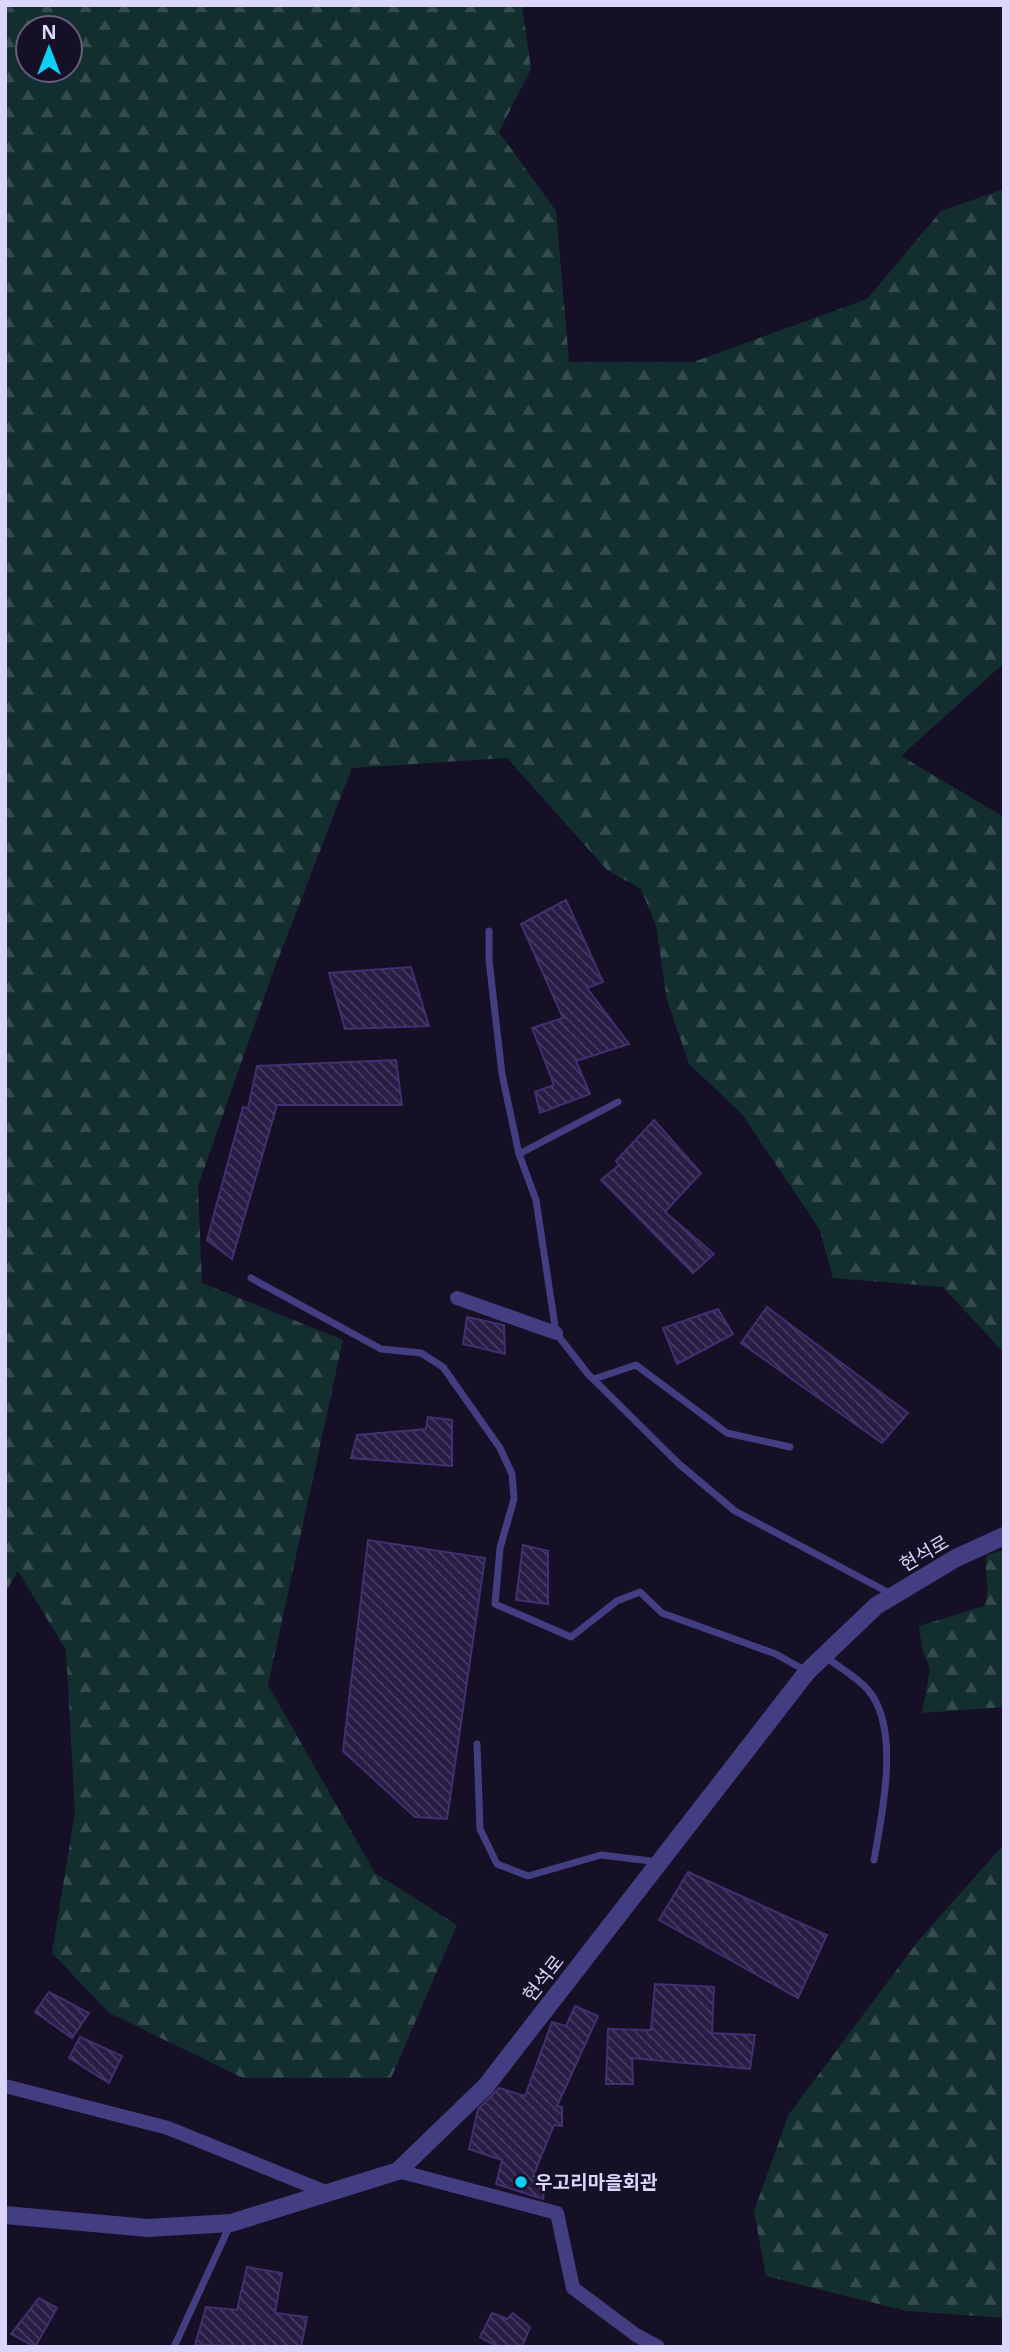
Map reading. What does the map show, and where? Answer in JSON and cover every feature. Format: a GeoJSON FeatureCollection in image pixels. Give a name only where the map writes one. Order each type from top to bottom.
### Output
{"type":"FeatureCollection","features":[{"type":"Feature","properties":{"kind":"street"},"geometry":{"type":"LineString","coordinates":[[457,1298],[556,1333]]}},
{"type":"Feature","properties":{"kind":"street","name":"현석로"},"geometry":{"type":"LineString","coordinates":[[5,2215],[148,2228],[231,2223],[398,2171],[486,2086],[807,1672],[876,1606],[956,1558],[1004,1536]]}},
{"type":"Feature","properties":{"kind":"street"},"geometry":{"type":"LineString","coordinates":[[5,2085],[168,2128],[328,2193]]}},
{"type":"Feature","properties":{"kind":"street"},"geometry":{"type":"LineString","coordinates":[[398,2171],[557,2213],[573,2288],[635,2335],[659,2347]]}},
{"type":"Feature","properties":{"kind":"lane"},"geometry":{"type":"LineString","coordinates":[[489,931],[489,960],[502,1074],[519,1154],[536,1199],[556,1333],[594,1379],[679,1464],[735,1511],[894,1595]]}},
{"type":"Feature","properties":{"kind":"lane"},"geometry":{"type":"LineString","coordinates":[[519,1154],[618,1102]]}},
{"type":"Feature","properties":{"kind":"lane"},"geometry":{"type":"LineString","coordinates":[[251,1278],[381,1349],[421,1353],[443,1367],[500,1448],[512,1474],[514,1499],[500,1548],[495,1604],[571,1637],[617,1601],[640,1592],[662,1613],[776,1654],[807,1672]]}},
{"type":"Feature","properties":{"kind":"lane"},"geometry":{"type":"LineString","coordinates":[[594,1379],[636,1365],[727,1433],[790,1447]]}},
{"type":"Feature","properties":{"kind":"lane"},"geometry":{"type":"LineString","coordinates":[[824,1656],[869,1690],[884,1722],[886,1791],[874,1860]]}},
{"type":"Feature","properties":{"kind":"lane"},"geometry":{"type":"LineString","coordinates":[[477,1744],[480,1829],[497,1864],[528,1876],[601,1855],[660,1862]]}},
{"type":"Feature","properties":{"kind":"lane"},"geometry":{"type":"LineString","coordinates":[[174,2347],[231,2223]]}},
{"type":"Feature","properties":{"kind":"green space"},"geometry":{"type":"Polygon","coordinates":[[[5,5],[522,5],[531,69],[499,132],[556,211],[569,362],[693,362],[867,299],[941,211],[1004,189],[1004,663],[901,756],[1004,817],[1004,1353],[943,1287],[833,1278],[820,1230],[742,1114],[689,1064],[667,1000],[656,926],[641,889],[607,870],[507,758],[352,768],[272,975],[198,1186],[202,1283],[343,1340],[268,1685],[375,1873],[457,1925],[391,2078],[243,2078],[109,2013],[52,1953],[75,1812],[66,1650],[18,1571],[5,1593],[5,5]]]}},
{"type":"Feature","properties":{"kind":"green space"},"geometry":{"type":"Polygon","coordinates":[[[1004,1550],[1004,1707],[922,1713],[930,1669],[922,1648],[919,1626],[984,1606],[987,1593],[987,1555],[1004,1550]]]}},
{"type":"Feature","properties":{"kind":"green space"},"geometry":{"type":"Polygon","coordinates":[[[1004,1844],[1004,2318],[907,2311],[766,2276],[754,2211],[789,2114],[919,1940],[1004,1844]]]}},
{"type":"Feature","properties":{"kind":"building"},"geometry":{"type":"Polygon","coordinates":[[[566,900],[603,982],[587,988],[629,1044],[576,1061],[590,1094],[540,1113],[535,1092],[554,1085],[532,1028],[563,1018],[521,924],[566,900]]]}},
{"type":"Feature","properties":{"kind":"building"},"geometry":{"type":"Polygon","coordinates":[[[411,967],[429,1026],[345,1029],[329,973],[411,967]]]}},
{"type":"Feature","properties":{"kind":"building"},"geometry":{"type":"Polygon","coordinates":[[[396,1060],[402,1105],[277,1105],[232,1259],[207,1240],[243,1107],[248,1108],[257,1066],[396,1060]]]}},
{"type":"Feature","properties":{"kind":"building"},"geometry":{"type":"Polygon","coordinates":[[[654,1120],[701,1173],[665,1212],[714,1254],[693,1273],[601,1180],[619,1165],[616,1161],[654,1120]]]}},
{"type":"Feature","properties":{"kind":"building"},"geometry":{"type":"Polygon","coordinates":[[[767,1307],[908,1413],[882,1443],[741,1343],[767,1307]]]}},
{"type":"Feature","properties":{"kind":"building"},"geometry":{"type":"Polygon","coordinates":[[[718,1309],[733,1334],[677,1364],[663,1328],[718,1309]]]}},
{"type":"Feature","properties":{"kind":"building"},"geometry":{"type":"Polygon","coordinates":[[[467,1317],[504,1325],[505,1354],[463,1344],[467,1317]]]}},
{"type":"Feature","properties":{"kind":"building"},"geometry":{"type":"Polygon","coordinates":[[[428,1417],[452,1420],[452,1466],[351,1458],[357,1435],[426,1429],[428,1417]]]}},
{"type":"Feature","properties":{"kind":"building"},"geometry":{"type":"Polygon","coordinates":[[[368,1540],[485,1558],[447,1819],[415,1817],[343,1751],[368,1540]]]}},
{"type":"Feature","properties":{"kind":"building"},"geometry":{"type":"Polygon","coordinates":[[[523,1545],[548,1551],[548,1604],[516,1600],[523,1545]]]}},
{"type":"Feature","properties":{"kind":"building"},"geometry":{"type":"Polygon","coordinates":[[[688,1872],[827,1935],[798,1998],[659,1920],[688,1872]]]}},
{"type":"Feature","properties":{"kind":"building"},"geometry":{"type":"Polygon","coordinates":[[[655,1984],[714,1987],[712,2033],[755,2035],[750,2069],[632,2058],[633,2084],[606,2084],[608,2029],[651,2030],[655,1984]]]}},
{"type":"Feature","properties":{"kind":"building"},"geometry":{"type":"Polygon","coordinates":[[[49,1992],[89,2013],[72,2038],[35,2012],[49,1992]]]}},
{"type":"Feature","properties":{"kind":"building"},"geometry":{"type":"Polygon","coordinates":[[[575,2006],[598,2016],[557,2106],[562,2107],[562,2126],[554,2125],[533,2176],[546,2180],[543,2199],[496,2184],[502,2160],[469,2149],[478,2109],[499,2088],[525,2096],[552,2022],[566,2026],[575,2006]]]}},
{"type":"Feature","properties":{"kind":"building"},"geometry":{"type":"Polygon","coordinates":[[[80,2037],[122,2056],[109,2083],[69,2058],[80,2037]]]}},
{"type":"Feature","properties":{"kind":"building"},"geometry":{"type":"Polygon","coordinates":[[[247,2267],[282,2273],[275,2313],[307,2317],[301,2347],[195,2345],[206,2307],[237,2310],[247,2267]]]}},
{"type":"Feature","properties":{"kind":"building"},"geometry":{"type":"Polygon","coordinates":[[[39,2298],[57,2308],[35,2347],[11,2334],[39,2298]]]}},
{"type":"Feature","properties":{"kind":"building"},"geometry":{"type":"Polygon","coordinates":[[[492,2313],[507,2319],[513,2313],[530,2327],[522,2347],[498,2347],[480,2337],[492,2313]]]}},
{"type":"Feature","properties":{"kind":"place","name":"우고리마을회관"},"geometry":{"type":"Point","coordinates":[521,2182]}}]}
